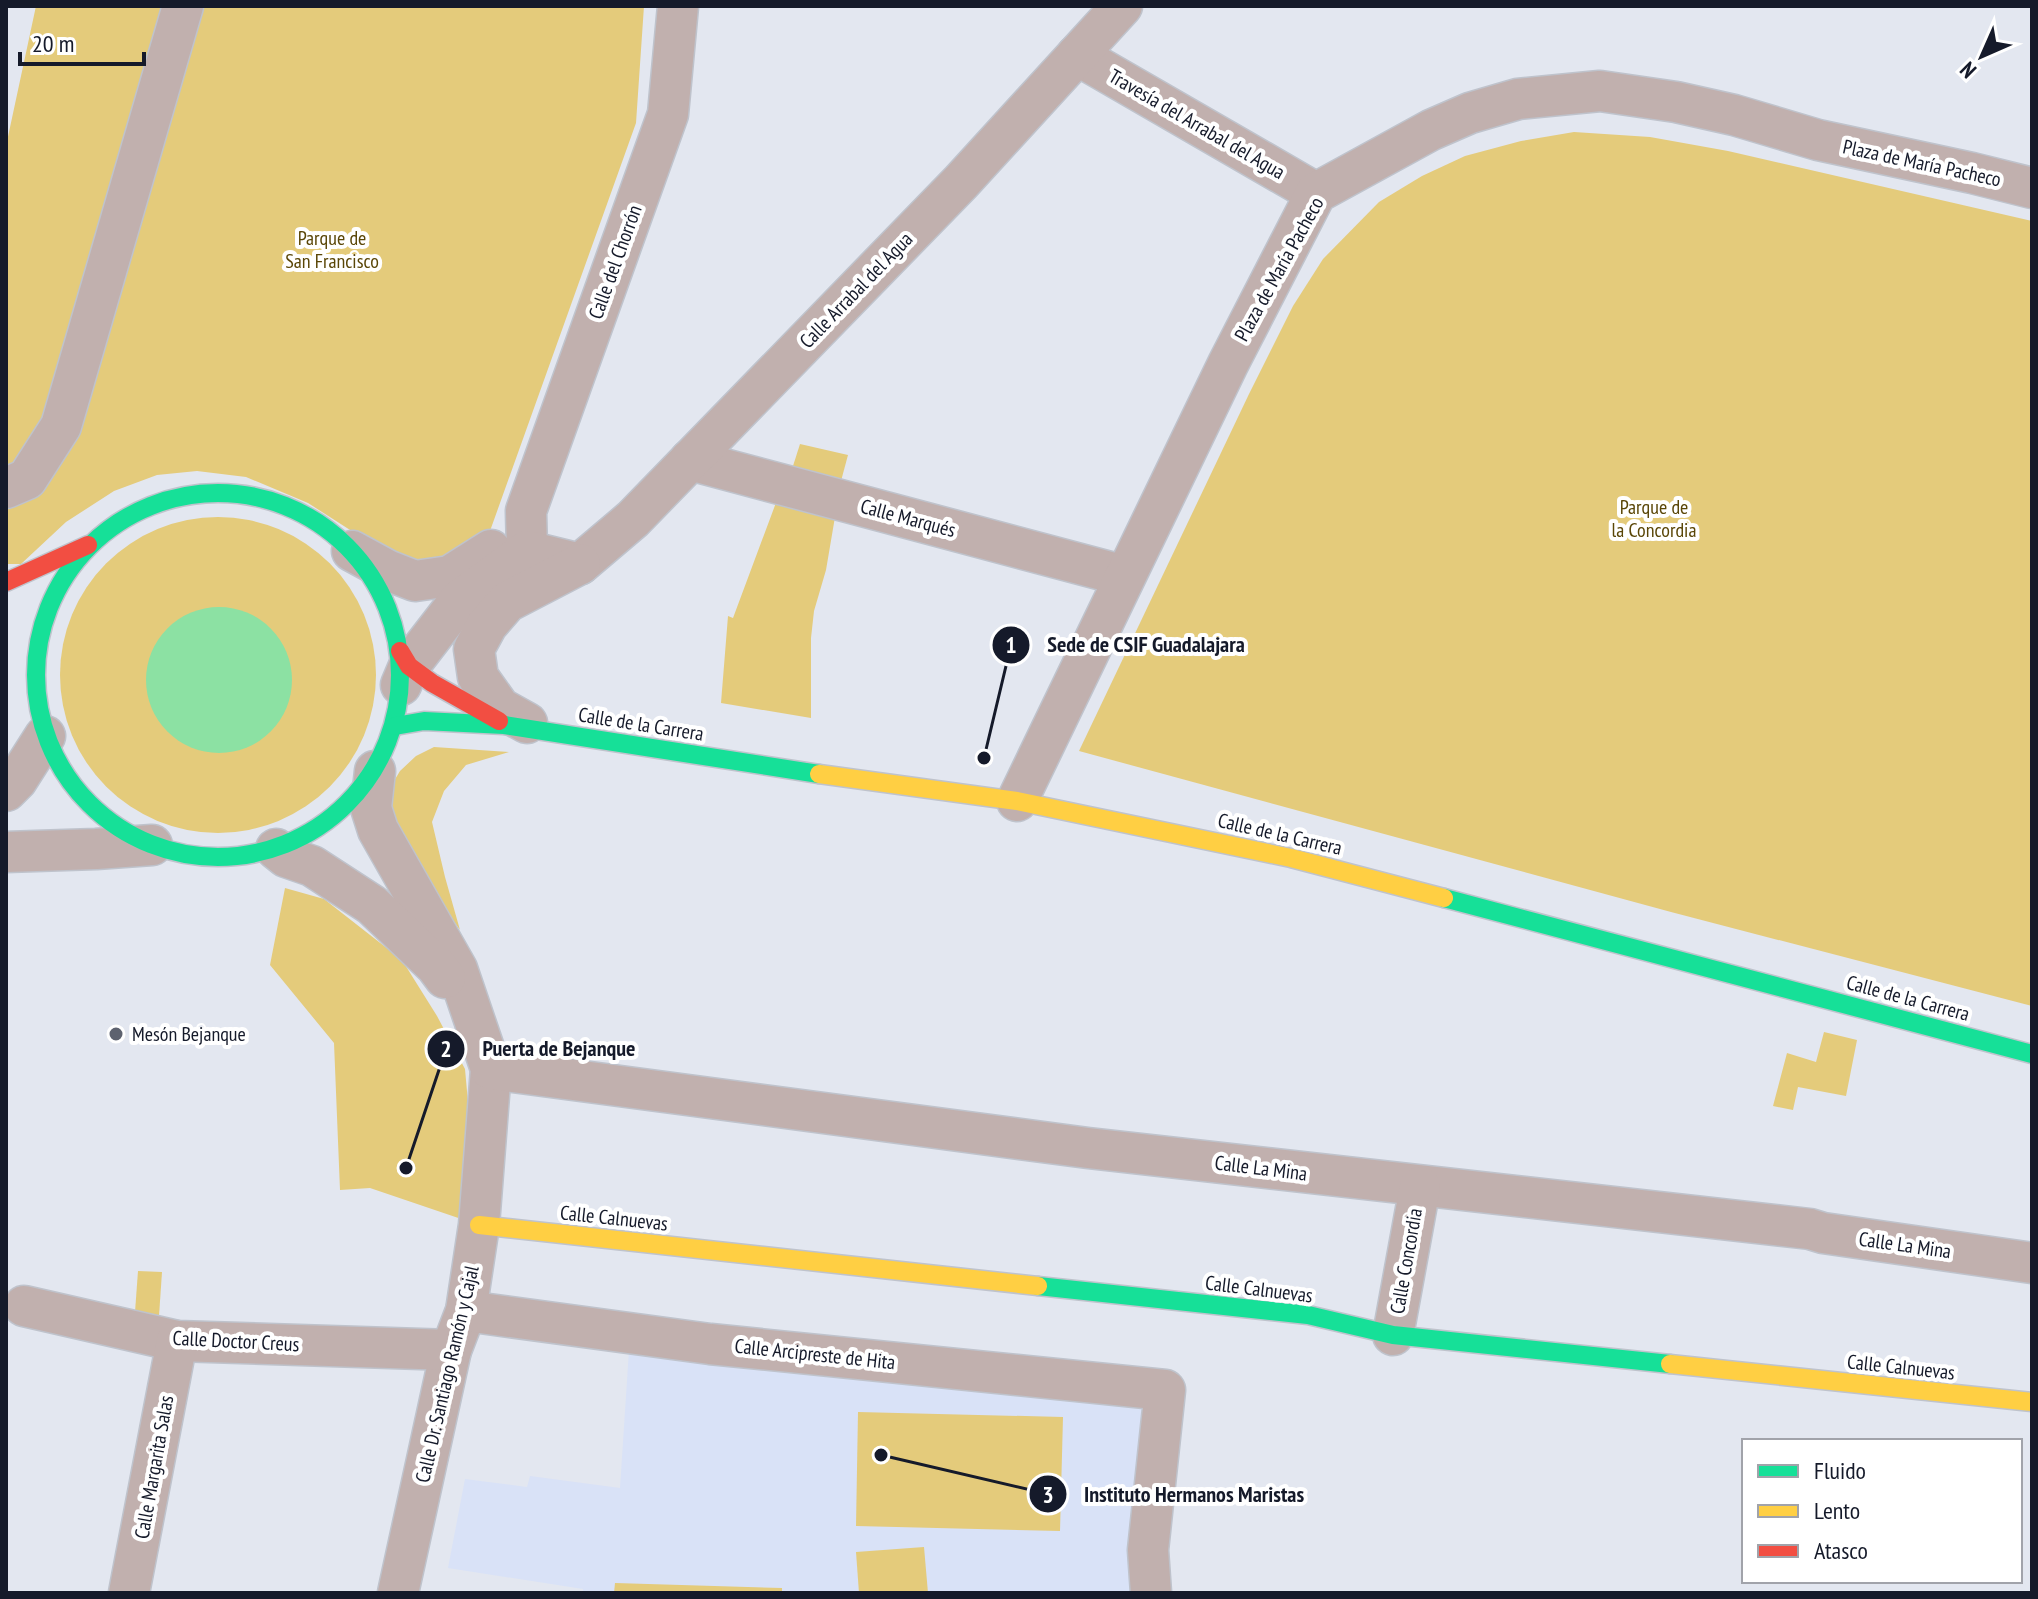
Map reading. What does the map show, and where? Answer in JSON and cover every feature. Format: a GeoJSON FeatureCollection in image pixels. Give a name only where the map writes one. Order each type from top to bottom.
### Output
{"type":"FeatureCollection","features":[{"type":"Feature","properties":{"kind":"street"},"geometry":{"type":"LineString","coordinates":[[6,488],[27,479],[61,426],[183,6]]}},
{"type":"Feature","properties":{"kind":"street","name":"Calle del Chorrón"},"geometry":{"type":"LineString","coordinates":[[527,551],[526,511],[668,114],[678,6]]}},
{"type":"Feature","properties":{"kind":"street","name":"Calle Arrabal del Agua"},"geometry":{"type":"LineString","coordinates":[[523,728],[500,708],[478,677],[474,649],[487,625],[507,602],[580,564],[633,519],[961,182],[1122,6]]}},
{"type":"Feature","properties":{"kind":"street","name":"Travesía del Arrabal del Agua"},"geometry":{"type":"LineString","coordinates":[[1077,55],[1316,193]]}},
{"type":"Feature","properties":{"kind":"street","name":"Plaza de María Pacheco"},"geometry":{"type":"LineString","coordinates":[[1017,801],[1228,364],[1316,193],[1431,130],[1470,113],[1518,99],[1600,91],[1676,102],[1734,115],[1818,140],[2032,188]]}},
{"type":"Feature","properties":{"kind":"street","name":"Calle Marqués"},"geometry":{"type":"LineString","coordinates":[[690,460],[1125,576]]}},
{"type":"Feature","properties":{"kind":"street"},"geometry":{"type":"LineString","coordinates":[[6,791],[17,780],[41,719],[36,659],[45,617],[63,578],[91,544],[122,519],[158,502],[199,493],[241,494],[282,504],[320,523],[352,551],[384,597],[403,667],[395,726],[388,745],[375,771],[354,798],[329,821],[276,849],[234,857],[192,856],[152,845],[110,822],[76,788],[41,719],[21,684]]}},
{"type":"Feature","properties":{"kind":"street","name":"Calle del Chorrón"},"geometry":{"type":"LineString","coordinates":[[352,551],[415,581],[450,576],[493,548],[526,511]]}},
{"type":"Feature","properties":{"kind":"street"},"geometry":{"type":"LineString","coordinates":[[6,582],[91,544]]}},
{"type":"Feature","properties":{"kind":"street"},"geometry":{"type":"LineString","coordinates":[[403,667],[460,600],[527,551],[580,564]]}},
{"type":"Feature","properties":{"kind":"street"},"geometry":{"type":"LineString","coordinates":[[403,667],[523,728]]}},
{"type":"Feature","properties":{"kind":"street"},"geometry":{"type":"LineString","coordinates":[[395,726],[424,721],[523,728]]}},
{"type":"Feature","properties":{"kind":"street","name":"Calle de la Carrera"},"geometry":{"type":"LineString","coordinates":[[523,728],[775,768],[1017,801],[1305,861],[2032,1054]]}},
{"type":"Feature","properties":{"kind":"street","name":"Calle Dr. Santiago Ramón y Cajal"},"geometry":{"type":"LineString","coordinates":[[375,771],[371,808],[378,830],[457,969],[491,1069],[479,1225],[466,1311],[451,1350],[398,1593]]}},
{"type":"Feature","properties":{"kind":"street"},"geometry":{"type":"LineString","coordinates":[[6,852],[152,845]]}},
{"type":"Feature","properties":{"kind":"street","name":"Calle Dr. Santiago Ramón y Cajal"},"geometry":{"type":"LineString","coordinates":[[276,849],[286,857],[312,866],[372,905],[436,966],[473,1012]]}},
{"type":"Feature","properties":{"kind":"street","name":"Calle La Mina"},"geometry":{"type":"LineString","coordinates":[[491,1069],[1088,1148],[1810,1229],[2032,1263]]}},
{"type":"Feature","properties":{"kind":"street","name":"Calle Concordia"},"geometry":{"type":"LineString","coordinates":[[1393,1335],[1420,1187]]}},
{"type":"Feature","properties":{"kind":"street","name":"Calle Calnuevas"},"geometry":{"type":"LineString","coordinates":[[479,1225],[1308,1315],[1393,1335],[2032,1402]]}},
{"type":"Feature","properties":{"kind":"street","name":"Calle Doctor Creus"},"geometry":{"type":"LineString","coordinates":[[24,1306],[177,1341],[451,1350]]}},
{"type":"Feature","properties":{"kind":"street","name":"Calle Arcipreste de Hita"},"geometry":{"type":"LineString","coordinates":[[466,1311],[710,1344],[1165,1390],[1148,1550],[1151,1593]]}},
{"type":"Feature","properties":{"kind":"street","name":"Calle Margarita Salas"},"geometry":{"type":"LineString","coordinates":[[129,1593],[177,1341]]}},
{"type":"Feature","properties":{"kind":"shaded area"},"geometry":{"type":"Polygon","coordinates":[[[219,607],[247,613],[271,628],[286,652],[292,680],[286,708],[271,732],[247,747],[219,753],[191,747],[167,732],[152,708],[146,680],[152,652],[167,628],[191,613],[219,607]]]}},
{"type":"Feature","properties":{"kind":"shaded area"},"geometry":{"type":"Polygon","coordinates":[[[629,1350],[1143,1402],[1132,1593],[583,1593],[583,1589],[448,1568],[465,1479],[527,1487],[530,1476],[620,1488],[629,1350]]]}},
{"type":"Feature","properties":{"kind":"green space","name":"Parque de San Francisco"},"geometry":{"type":"Polygon","coordinates":[[[36,6],[644,6],[636,123],[490,531],[459,562],[400,562],[308,503],[246,477],[197,471],[157,475],[114,491],[66,522],[21,564],[6,564],[6,146],[36,6]]]}},
{"type":"Feature","properties":{"kind":"green space","name":"Parque de la Concordia"},"geometry":{"type":"Polygon","coordinates":[[[1574,132],[1650,137],[1728,151],[2032,221],[2032,1006],[1671,912],[1079,751],[1249,394],[1293,306],[1323,259],[1379,202],[1422,176],[1465,156],[1521,141],[1574,132]]]}},
{"type":"Feature","properties":{"kind":"green space"},"geometry":{"type":"Polygon","coordinates":[[[800,444],[848,455],[841,481],[793,466],[800,444]]]}},
{"type":"Feature","properties":{"kind":"green space"},"geometry":{"type":"Polygon","coordinates":[[[777,500],[835,517],[826,570],[814,611],[811,718],[721,703],[728,616],[733,618],[777,500]]]}},
{"type":"Feature","properties":{"kind":"green space"},"geometry":{"type":"Polygon","coordinates":[[[218,517],[249,520],[278,529],[306,544],[330,563],[349,587],[364,615],[373,644],[376,675],[373,706],[364,735],[349,763],[330,787],[306,806],[278,821],[249,830],[218,833],[187,830],[158,821],[130,806],[106,787],[87,763],[72,735],[63,706],[60,675],[63,644],[72,615],[87,587],[106,563],[130,544],[158,529],[187,520],[218,517]]]}},
{"type":"Feature","properties":{"kind":"green space"},"geometry":{"type":"Polygon","coordinates":[[[434,747],[509,752],[466,765],[444,791],[432,822],[460,930],[410,860],[391,807],[391,786],[400,771],[416,756],[434,747]]]}},
{"type":"Feature","properties":{"kind":"green space"},"geometry":{"type":"Polygon","coordinates":[[[285,888],[324,899],[402,960],[437,1016],[465,1069],[479,1225],[370,1188],[340,1190],[334,1043],[270,965],[285,888]]]}},
{"type":"Feature","properties":{"kind":"green space"},"geometry":{"type":"Polygon","coordinates":[[[1824,1032],[1857,1040],[1846,1096],[1798,1087],[1793,1110],[1773,1106],[1787,1053],[1816,1062],[1824,1032]]]}},
{"type":"Feature","properties":{"kind":"green space"},"geometry":{"type":"Polygon","coordinates":[[[138,1271],[162,1272],[159,1316],[135,1312],[138,1271]]]}},
{"type":"Feature","properties":{"kind":"green space"},"geometry":{"type":"Polygon","coordinates":[[[858,1412],[1063,1417],[1060,1531],[856,1526],[858,1412]]]}},
{"type":"Feature","properties":{"kind":"green space"},"geometry":{"type":"Polygon","coordinates":[[[924,1547],[928,1593],[859,1593],[856,1552],[924,1547]]]}},
{"type":"Feature","properties":{"kind":"green space"},"geometry":{"type":"Polygon","coordinates":[[[615,1583],[782,1588],[782,1593],[614,1593],[615,1583]]]}},
{"type":"Feature","properties":{"kind":"traffic: fast"},"geometry":{"type":"LineString","coordinates":[[218,493],[253,497],[288,507],[319,524],[347,546],[369,574],[386,605],[396,640],[400,675],[396,710],[386,745],[369,776],[347,804],[319,826],[288,843],[253,853],[218,857],[183,853],[148,843],[117,826],[89,804],[67,776],[50,745],[40,710],[36,675],[40,640],[50,605],[67,574],[89,546],[117,524],[148,507],[183,497],[218,493]]}},
{"type":"Feature","properties":{"kind":"traffic: fast"},"geometry":{"type":"LineString","coordinates":[[395,726],[424,721],[504,725],[819,774]]}},
{"type":"Feature","properties":{"kind":"traffic: fast"},"geometry":{"type":"LineString","coordinates":[[1444,898],[2032,1054]]}},
{"type":"Feature","properties":{"kind":"traffic: fast"},"geometry":{"type":"LineString","coordinates":[[1038,1286],[1308,1315],[1393,1335],[1670,1364]]}},
{"type":"Feature","properties":{"kind":"traffic: slow"},"geometry":{"type":"LineString","coordinates":[[819,774],[1017,801],[1291,858],[1444,898]]}},
{"type":"Feature","properties":{"kind":"traffic: slow"},"geometry":{"type":"LineString","coordinates":[[479,1225],[1038,1286]]}},
{"type":"Feature","properties":{"kind":"traffic: slow"},"geometry":{"type":"LineString","coordinates":[[1670,1364],[2032,1402]]}},
{"type":"Feature","properties":{"kind":"traffic: jam"},"geometry":{"type":"LineString","coordinates":[[6,582],[88,545]]}},
{"type":"Feature","properties":{"kind":"traffic: jam"},"geometry":{"type":"LineString","coordinates":[[400,651],[409,666],[432,683],[499,721]]}},
{"type":"Feature","properties":{"kind":"place","name":"Sede de CSIF Guadalajara"},"geometry":{"type":"Point","coordinates":[984,758]}},
{"type":"Feature","properties":{"kind":"place","name":"Mesón Bejanque"},"geometry":{"type":"Point","coordinates":[116,1034]}},
{"type":"Feature","properties":{"kind":"place","name":"Puerta de Bejanque"},"geometry":{"type":"Point","coordinates":[406,1168]}},
{"type":"Feature","properties":{"kind":"place","name":"Instituto Hermanos Maristas"},"geometry":{"type":"Point","coordinates":[881,1455]}}]}
